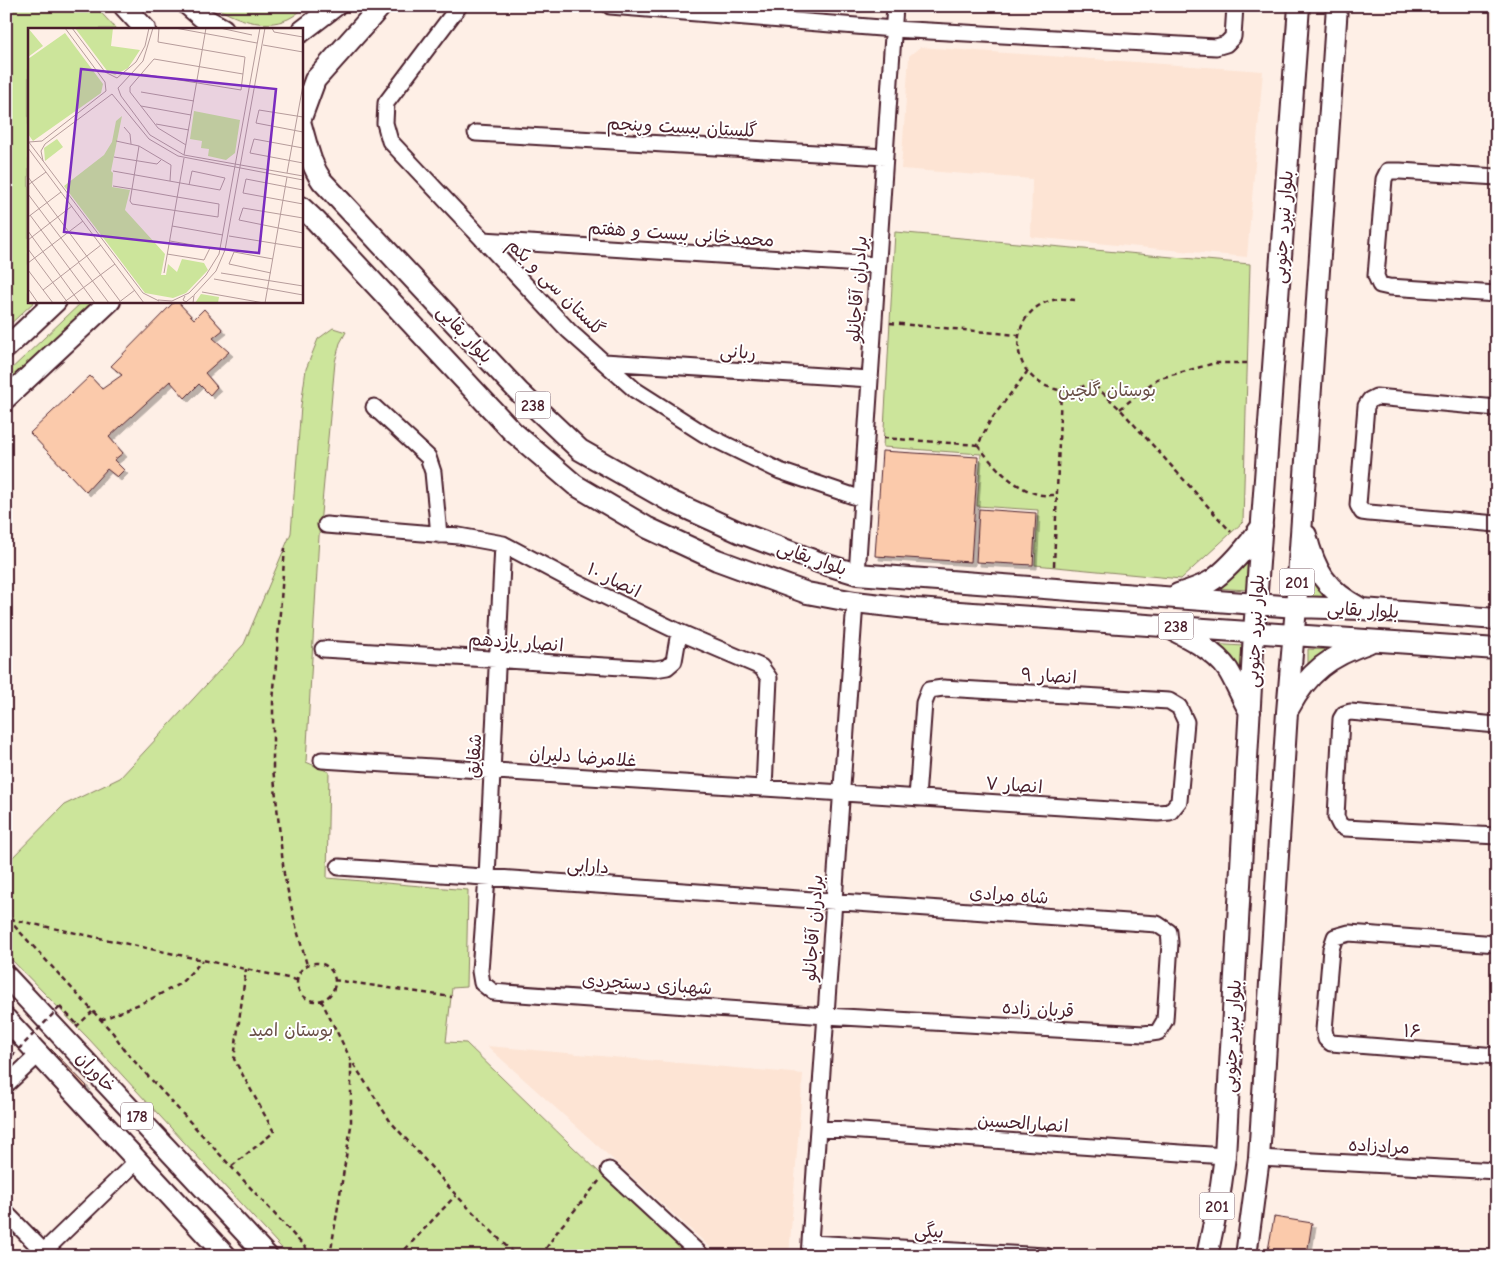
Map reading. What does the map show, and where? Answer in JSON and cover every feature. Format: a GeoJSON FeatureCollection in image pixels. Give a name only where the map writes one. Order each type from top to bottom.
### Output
{"type":"FeatureCollection","features":[{"type":"Feature","properties":{"kind":"main road"},"geometry":{"type":"LineString","coordinates":[[124,6],[144,28]]}},
{"type":"Feature","properties":{"kind":"main road"},"geometry":{"type":"LineString","coordinates":[[189,6],[203,18],[222,28]]}},
{"type":"Feature","properties":{"kind":"main road"},"geometry":{"type":"LineString","coordinates":[[302,31],[335,6]]}},
{"type":"Feature","properties":{"kind":"main road"},"geometry":{"type":"LineString","coordinates":[[302,115],[315,80],[381,6]]}},
{"type":"Feature","properties":{"kind":"main road","name":"بلوار نبرد جنوبی"},"geometry":{"type":"LineString","coordinates":[[1207,1256],[1219,1199],[1225,1156],[1254,632],[1299,6]]}},
{"type":"Feature","properties":{"kind":"main road","name":"بلوار نبرد جنوبی"},"geometry":{"type":"LineString","coordinates":[[1246,1256],[1259,1158],[1292,636],[1296,607],[1337,6]]}},
{"type":"Feature","properties":{"kind":"main road","name":"بلوار بقایی"},"geometry":{"type":"LineString","coordinates":[[302,129],[311,161],[322,181],[519,392],[580,450],[668,500],[741,533],[820,563],[857,574],[1296,607],[1362,609],[1497,619]]}},
{"type":"Feature","properties":{"kind":"main road","name":"بلوار بقایی"},"geometry":{"type":"LineString","coordinates":[[302,208],[309,219],[512,431],[576,485],[648,528],[717,560],[807,593],[855,602],[916,609],[1162,625],[1292,636],[1377,640],[1497,650]]}},
{"type":"Feature","properties":{"kind":"main road"},"geometry":{"type":"LineString","coordinates":[[6,348],[55,302]]}},
{"type":"Feature","properties":{"kind":"main road"},"geometry":{"type":"LineString","coordinates":[[6,398],[109,302]]}},
{"type":"Feature","properties":{"kind":"main road"},"geometry":{"type":"LineString","coordinates":[[1302,515],[1316,568],[1334,592],[1362,609]]}},
{"type":"Feature","properties":{"kind":"main road"},"geometry":{"type":"LineString","coordinates":[[1167,597],[1202,586],[1215,578],[1252,541],[1262,526]]}},
{"type":"Feature","properties":{"kind":"main road"},"geometry":{"type":"LineString","coordinates":[[855,602],[857,574]]}},
{"type":"Feature","properties":{"kind":"main road"},"geometry":{"type":"LineString","coordinates":[[1162,625],[1190,638],[1218,659],[1227,669],[1250,714]]}},
{"type":"Feature","properties":{"kind":"main road"},"geometry":{"type":"LineString","coordinates":[[1287,712],[1304,684],[1326,662],[1342,653],[1377,640]]}},
{"type":"Feature","properties":{"kind":"main road","name":"خاوران"},"geometry":{"type":"LineString","coordinates":[[6,976],[267,1256]]}},
{"type":"Feature","properties":{"kind":"main road","name":"خاوران"},"geometry":{"type":"LineString","coordinates":[[6,1019],[226,1256]]}},
{"type":"Feature","properties":{"kind":"street","name":"گلستان سی و یکم"},"geometry":{"type":"LineString","coordinates":[[459,6],[386,103],[384,123],[390,141],[570,331],[635,390],[704,434],[780,471],[862,499]]}},
{"type":"Feature","properties":{"kind":"street"},"geometry":{"type":"LineString","coordinates":[[610,6],[893,29],[1216,47],[1226,44],[1233,37],[1235,6]]}},
{"type":"Feature","properties":{"kind":"street","name":"برادران آقاجانلو"},"geometry":{"type":"LineString","coordinates":[[857,574],[895,6]]}},
{"type":"Feature","properties":{"kind":"street","name":"گلستان بیست وپنجم"},"geometry":{"type":"LineString","coordinates":[[476,133],[885,158]]}},
{"type":"Feature","properties":{"kind":"street"},"geometry":{"type":"LineString","coordinates":[[1497,177],[1388,171],[1384,179],[1376,276],[1380,286],[1497,294]]}},
{"type":"Feature","properties":{"kind":"street","name":"محمدخانی بیست و هفتم"},"geometry":{"type":"LineString","coordinates":[[483,240],[877,265]]}},
{"type":"Feature","properties":{"kind":"street","name":"ربانی"},"geometry":{"type":"LineString","coordinates":[[604,362],[870,379]]}},
{"type":"Feature","properties":{"kind":"street"},"geometry":{"type":"LineString","coordinates":[[1497,408],[1376,397],[1370,400],[1366,406],[1358,505],[1362,512],[1497,524]]}},
{"type":"Feature","properties":{"kind":"street"},"geometry":{"type":"LineString","coordinates":[[374,408],[428,457],[433,472],[439,535]]}},
{"type":"Feature","properties":{"kind":"street","name":"انصار ۱۰"},"geometry":{"type":"LineString","coordinates":[[326,525],[459,536],[503,544],[571,580],[680,632],[761,667],[769,678],[764,788]]}},
{"type":"Feature","properties":{"kind":"street","name":"شقایق"},"geometry":{"type":"LineString","coordinates":[[480,971],[487,877],[503,544]]}},
{"type":"Feature","properties":{"kind":"street","name":"برادران آقاجانلو"},"geometry":{"type":"LineString","coordinates":[[809,1249],[855,602]]}},
{"type":"Feature","properties":{"kind":"street","name":"انصار یازدهم"},"geometry":{"type":"LineString","coordinates":[[323,649],[655,669],[667,668],[674,661],[680,632]]}},
{"type":"Feature","properties":{"kind":"street","name":"انصار ۹"},"geometry":{"type":"LineString","coordinates":[[917,798],[924,703],[929,690],[943,688],[1169,701],[1179,707],[1186,722],[1179,801]]}},
{"type":"Feature","properties":{"kind":"street"},"geometry":{"type":"LineString","coordinates":[[1497,725],[1350,712],[1344,714],[1341,719],[1336,817],[1345,828],[1497,836]]}},
{"type":"Feature","properties":{"kind":"street","name":"غلامرضا دلیران"},"geometry":{"type":"LineString","coordinates":[[322,760],[841,793]]}},
{"type":"Feature","properties":{"kind":"street","name":"انصار ۷"},"geometry":{"type":"LineString","coordinates":[[841,793],[1158,813],[1170,812],[1179,801]]}},
{"type":"Feature","properties":{"kind":"street","name":"دارابی"},"geometry":{"type":"LineString","coordinates":[[339,867],[834,902]]}},
{"type":"Feature","properties":{"kind":"street","name":"شاه مرادی"},"geometry":{"type":"LineString","coordinates":[[834,902],[1157,924],[1168,932],[1170,943]]}},
{"type":"Feature","properties":{"kind":"street","name":"۱۶"},"geometry":{"type":"LineString","coordinates":[[1497,944],[1349,933],[1335,937],[1330,949],[1324,1030],[1326,1039],[1331,1043],[1497,1056]]}},
{"type":"Feature","properties":{"kind":"street","name":"قربان زاده"},"geometry":{"type":"LineString","coordinates":[[826,1016],[1144,1034],[1158,1032],[1165,1020],[1170,943]]}},
{"type":"Feature","properties":{"kind":"street","name":"شهبازی دستجردی"},"geometry":{"type":"LineString","coordinates":[[480,971],[482,984],[492,992],[826,1016]]}},
{"type":"Feature","properties":{"kind":"street"},"geometry":{"type":"LineString","coordinates":[[6,1085],[39,1054]]}},
{"type":"Feature","properties":{"kind":"street","name":"انصارالحسین"},"geometry":{"type":"LineString","coordinates":[[818,1128],[1225,1156]]}},
{"type":"Feature","properties":{"kind":"street","name":"مرادزاده"},"geometry":{"type":"LineString","coordinates":[[1259,1158],[1497,1171]]}},
{"type":"Feature","properties":{"kind":"street"},"geometry":{"type":"LineString","coordinates":[[6,1213],[44,1254],[138,1160]]}},
{"type":"Feature","properties":{"kind":"street"},"geometry":{"type":"LineString","coordinates":[[610,1170],[702,1256]]}},
{"type":"Feature","properties":{"kind":"street","name":"بیگی"},"geometry":{"type":"LineString","coordinates":[[809,1249],[1046,1256]]}},
{"type":"Feature","properties":{"kind":"path"},"geometry":{"type":"LineString","coordinates":[[1075,300],[1060,299],[1046,302],[1033,310],[1024,322],[1018,336],[1018,351],[1027,372],[1033,379],[1046,387],[1061,391],[1077,389],[1091,382],[1120,409],[1231,532]]}},
{"type":"Feature","properties":{"kind":"path"},"geometry":{"type":"LineString","coordinates":[[890,323],[1018,336]]}},
{"type":"Feature","properties":{"kind":"path"},"geometry":{"type":"LineString","coordinates":[[1120,409],[1157,379],[1215,363],[1247,363]]}},
{"type":"Feature","properties":{"kind":"path"},"geometry":{"type":"LineString","coordinates":[[978,445],[990,421],[1027,372]]}},
{"type":"Feature","properties":{"kind":"path"},"geometry":{"type":"LineString","coordinates":[[1054,566],[1061,391]]}},
{"type":"Feature","properties":{"kind":"path"},"geometry":{"type":"LineString","coordinates":[[883,438],[978,445],[993,465],[1016,484],[1039,495],[1057,495]]}},
{"type":"Feature","properties":{"kind":"path"},"geometry":{"type":"LineString","coordinates":[[285,548],[273,702],[273,768],[284,874],[306,965]]}},
{"type":"Feature","properties":{"kind":"path"},"geometry":{"type":"LineString","coordinates":[[297,980],[8,919],[101,1020],[126,1052],[313,1256]]}},
{"type":"Feature","properties":{"kind":"path"},"geometry":{"type":"LineString","coordinates":[[101,1020],[149,1000],[182,983],[203,960]]}},
{"type":"Feature","properties":{"kind":"path"},"geometry":{"type":"LineString","coordinates":[[319,963],[330,969],[334,980],[331,992],[321,1000],[304,996],[297,986],[298,974],[306,965],[319,963]]}},
{"type":"Feature","properties":{"kind":"path"},"geometry":{"type":"LineString","coordinates":[[232,1166],[274,1132],[234,1058],[246,969]]}},
{"type":"Feature","properties":{"kind":"path"},"geometry":{"type":"LineString","coordinates":[[334,980],[452,997]]}},
{"type":"Feature","properties":{"kind":"path"},"geometry":{"type":"LineString","coordinates":[[321,1000],[351,1060],[390,1121],[456,1195],[516,1256]]}},
{"type":"Feature","properties":{"kind":"path"},"geometry":{"type":"LineString","coordinates":[[12,1056],[60,1007],[78,1026],[93,1011]]}},
{"type":"Feature","properties":{"kind":"path"},"geometry":{"type":"LineString","coordinates":[[330,1256],[351,1126],[351,1060]]}},
{"type":"Feature","properties":{"kind":"path"},"geometry":{"type":"LineString","coordinates":[[541,1256],[559,1229],[610,1170]]}},
{"type":"Feature","properties":{"kind":"path"},"geometry":{"type":"LineString","coordinates":[[399,1256],[456,1195]]}},
{"type":"Feature","properties":{"kind":"shaded area"},"geometry":{"type":"Polygon","coordinates":[[[920,47],[1263,71],[1247,257],[1031,237],[1032,179],[901,169],[909,56],[920,47]]]}},
{"type":"Feature","properties":{"kind":"shaded area"},"geometry":{"type":"Polygon","coordinates":[[[487,1046],[803,1074],[789,1256],[720,1256],[487,1046]]]}},
{"type":"Feature","properties":{"kind":"green space"},"geometry":{"type":"Polygon","coordinates":[[[6,6],[95,6],[115,28],[28,28],[28,302],[34,302],[6,328],[6,6]]]}},
{"type":"Feature","properties":{"kind":"green space"},"geometry":{"type":"Polygon","coordinates":[[[214,6],[307,6],[288,19],[279,22],[259,23],[240,19],[214,6]]]}},
{"type":"Feature","properties":{"kind":"green space","name":"بوستان گلچین"},"geometry":{"type":"Polygon","coordinates":[[[895,232],[1250,264],[1243,522],[1181,579],[1035,565],[1038,510],[977,506],[981,454],[883,447],[895,232]]]}},
{"type":"Feature","properties":{"kind":"green space"},"geometry":{"type":"Polygon","coordinates":[[[82,302],[96,302],[6,386],[6,374],[82,302]]]}},
{"type":"Feature","properties":{"kind":"green space","name":"بوستان امید"},"geometry":{"type":"Polygon","coordinates":[[[333,328],[346,332],[340,343],[335,362],[319,536],[306,762],[329,772],[327,878],[468,890],[466,987],[452,988],[446,1042],[466,1043],[603,1176],[691,1256],[289,1256],[88,1038],[6,954],[6,864],[64,805],[120,778],[244,644],[291,533],[301,406],[306,369],[318,339],[333,328]]]}},
{"type":"Feature","properties":{"kind":"green space"},"geometry":{"type":"Polygon","coordinates":[[[1250,552],[1248,590],[1212,588],[1250,552]]]}},
{"type":"Feature","properties":{"kind":"green space"},"geometry":{"type":"Polygon","coordinates":[[[1310,564],[1332,600],[1310,599],[1310,564]]]}},
{"type":"Feature","properties":{"kind":"green space"},"geometry":{"type":"Polygon","coordinates":[[[1209,644],[1244,646],[1243,686],[1209,644]]]}},
{"type":"Feature","properties":{"kind":"green space"},"geometry":{"type":"Polygon","coordinates":[[[1308,649],[1336,650],[1308,673],[1308,649]]]}},
{"type":"Feature","properties":{"kind":"building"},"geometry":{"type":"Polygon","coordinates":[[[174,302],[178,302],[194,319],[204,309],[223,330],[213,338],[229,352],[205,373],[217,387],[210,395],[199,384],[185,398],[170,381],[109,437],[123,453],[114,460],[124,470],[117,477],[107,469],[86,492],[30,433],[90,376],[102,389],[122,375],[111,366],[174,302]]]}},
{"type":"Feature","properties":{"kind":"building"},"geometry":{"type":"Polygon","coordinates":[[[882,451],[978,457],[971,562],[875,556],[882,451]]]}},
{"type":"Feature","properties":{"kind":"building"},"geometry":{"type":"Polygon","coordinates":[[[979,509],[1036,513],[1033,565],[976,562],[979,509]]]}},
{"type":"Feature","properties":{"kind":"building"},"geometry":{"type":"Polygon","coordinates":[[[51,1049],[87,1086],[81,1093],[46,1053],[51,1049]]]}},
{"type":"Feature","properties":{"kind":"building"},"geometry":{"type":"Polygon","coordinates":[[[1274,1217],[1312,1223],[1307,1254],[1292,1251],[1291,1256],[1267,1256],[1274,1217]]]}},
{"type":"Feature","properties":{"kind":"building"},"geometry":{"type":"Polygon","coordinates":[[[248,1246],[257,1256],[245,1256],[242,1253],[248,1246]]]}}]}
